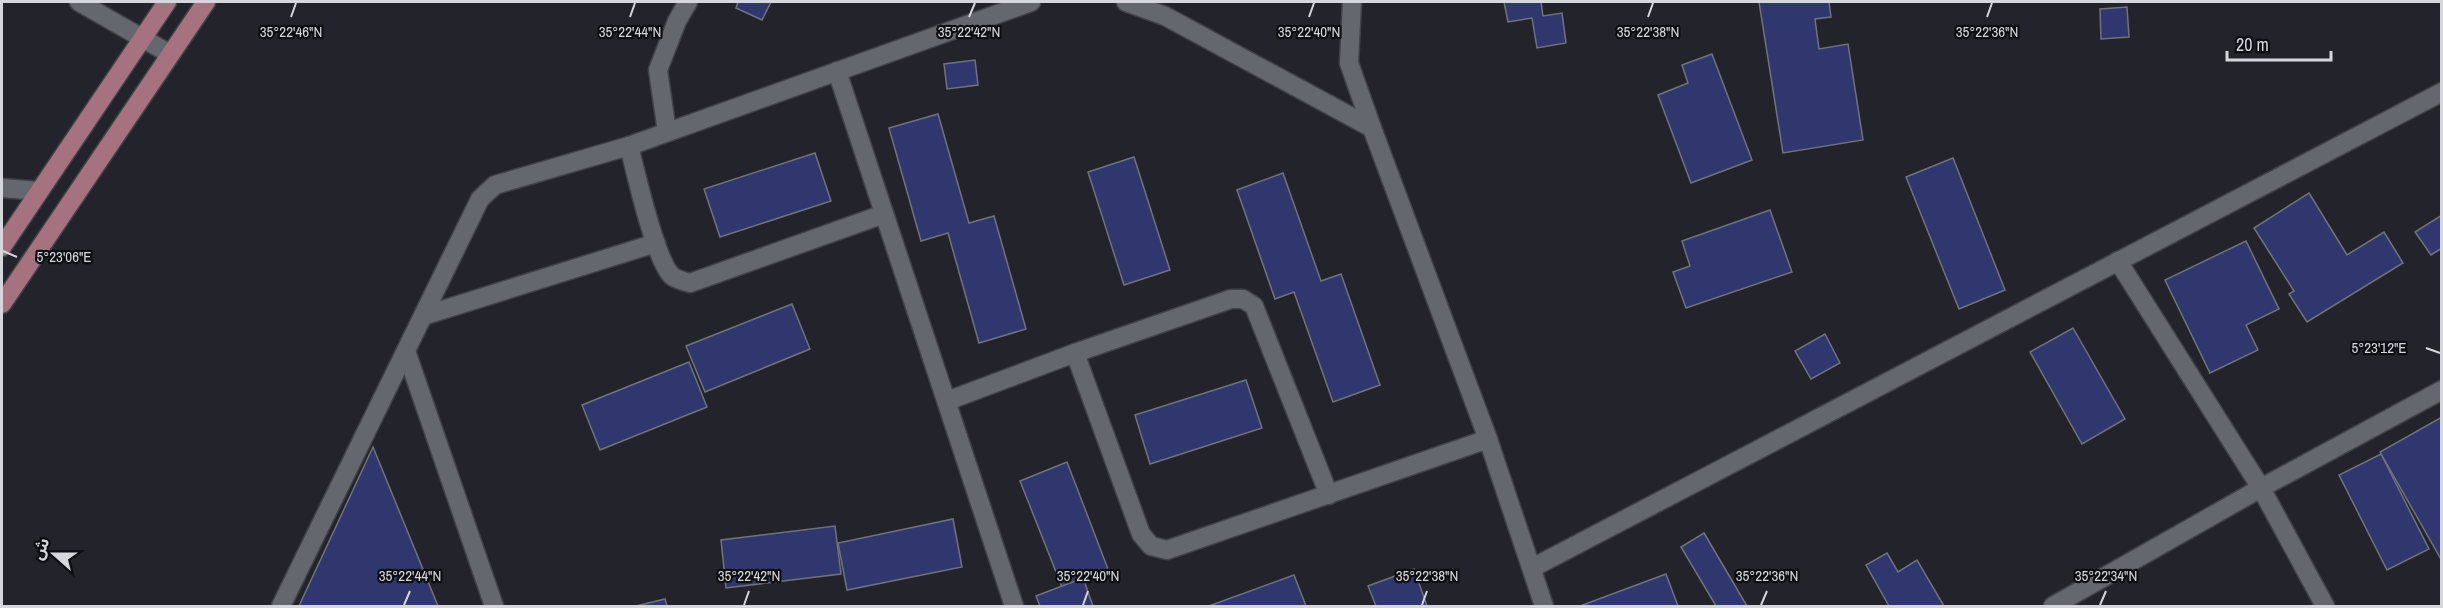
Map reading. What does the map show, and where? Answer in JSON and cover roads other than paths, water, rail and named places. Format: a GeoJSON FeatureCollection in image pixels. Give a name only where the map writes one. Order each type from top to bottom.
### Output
{"type":"FeatureCollection","features":[{"type":"Feature","properties":{"kind":"main road"},"geometry":{"type":"LineString","coordinates":[[2,247],[167,2]]}},
{"type":"Feature","properties":{"kind":"main road"},"geometry":{"type":"LineString","coordinates":[[2,304],[206,2]]}},
{"type":"Feature","properties":{"kind":"street"},"geometry":{"type":"LineString","coordinates":[[79,2],[170,54]]}},
{"type":"Feature","properties":{"kind":"street"},"geometry":{"type":"LineString","coordinates":[[667,132],[658,70],[677,21],[688,2]]}},
{"type":"Feature","properties":{"kind":"street"},"geometry":{"type":"LineString","coordinates":[[281,606],[480,199],[495,185],[629,146],[1031,2]]}},
{"type":"Feature","properties":{"kind":"street"},"geometry":{"type":"LineString","coordinates":[[1126,2],[1165,16],[1372,128]]}},
{"type":"Feature","properties":{"kind":"street"},"geometry":{"type":"LineString","coordinates":[[1352,2],[1349,63],[1488,439],[1544,606]]}},
{"type":"Feature","properties":{"kind":"street"},"geometry":{"type":"LineString","coordinates":[[837,71],[1014,606]]}},
{"type":"Feature","properties":{"kind":"street"},"geometry":{"type":"LineString","coordinates":[[1532,568],[2442,92]]}},
{"type":"Feature","properties":{"kind":"street"},"geometry":{"type":"LineString","coordinates":[[629,146],[665,267],[674,278],[690,283],[884,214]]}},
{"type":"Feature","properties":{"kind":"street"},"geometry":{"type":"LineString","coordinates":[[2,189],[39,191]]}},
{"type":"Feature","properties":{"kind":"street"},"geometry":{"type":"LineString","coordinates":[[423,316],[656,243]]}},
{"type":"Feature","properties":{"kind":"street"},"geometry":{"type":"LineString","coordinates":[[2118,261],[2261,488],[2325,606]]}},
{"type":"Feature","properties":{"kind":"street"},"geometry":{"type":"LineString","coordinates":[[947,401],[1075,353],[1231,299],[1244,299],[1254,306],[1329,495]]}},
{"type":"Feature","properties":{"kind":"street"},"geometry":{"type":"LineString","coordinates":[[406,351],[494,606]]}},
{"type":"Feature","properties":{"kind":"street"},"geometry":{"type":"LineString","coordinates":[[1075,353],[1141,534],[1151,546],[1167,550],[1488,439]]}},
{"type":"Feature","properties":{"kind":"street"},"geometry":{"type":"LineString","coordinates":[[2054,606],[2261,488],[2442,390]]}}]}
